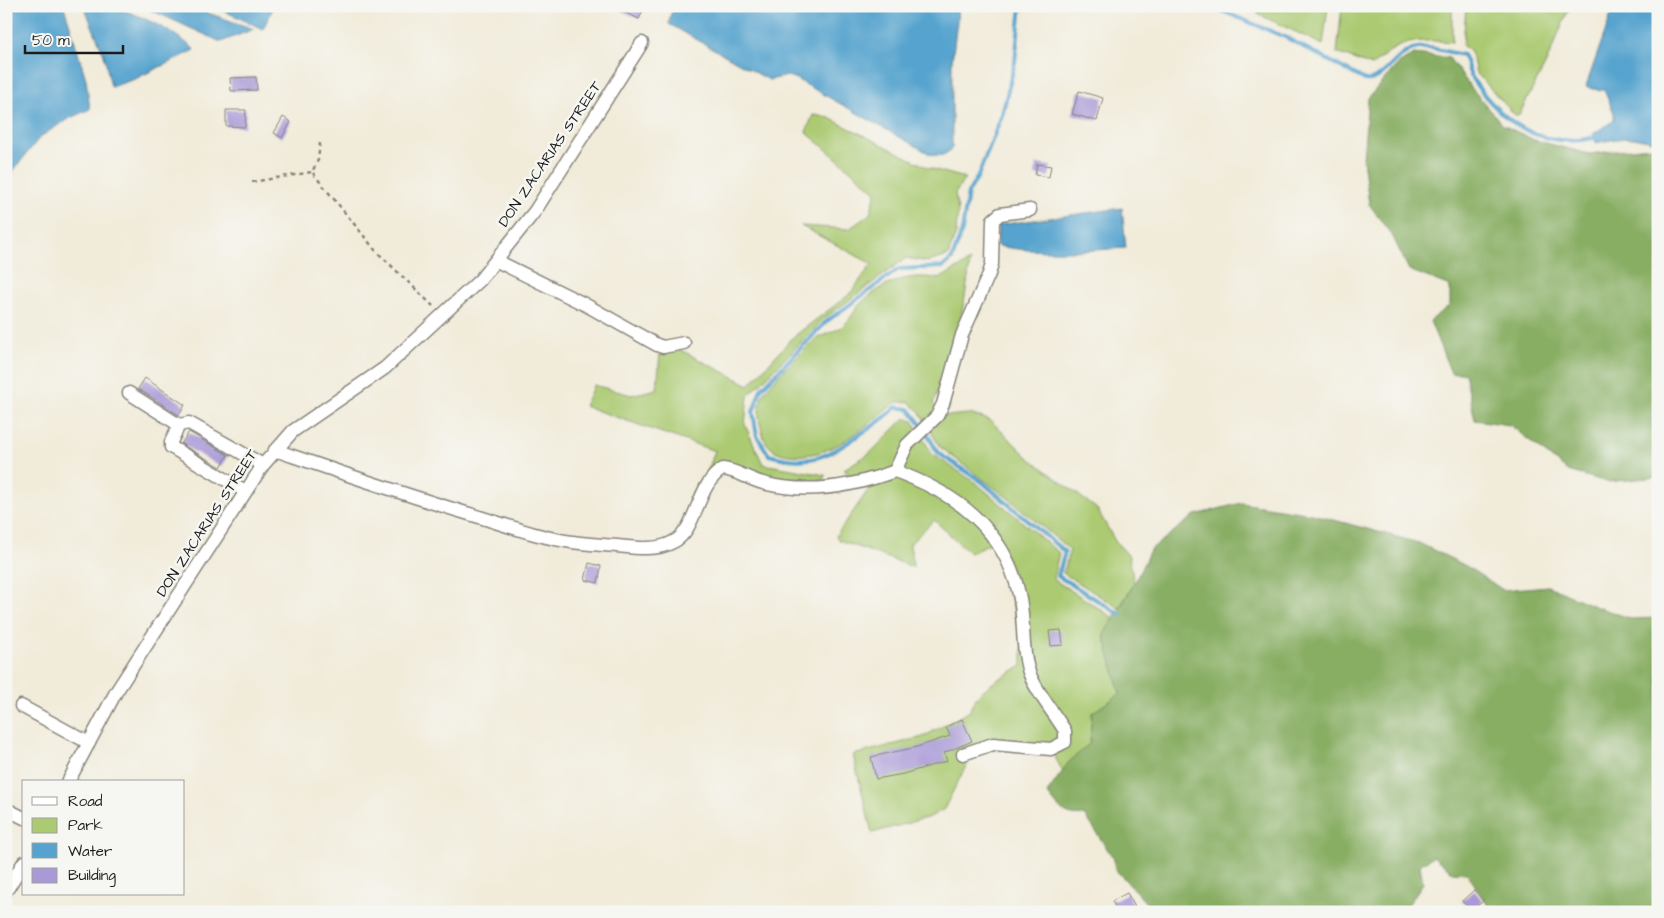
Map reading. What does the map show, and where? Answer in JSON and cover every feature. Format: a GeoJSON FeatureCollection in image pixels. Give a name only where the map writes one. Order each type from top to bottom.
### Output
{"type":"FeatureCollection","features":[{"type":"Feature","properties":{"kind":"street","name":"DON ZACARIAS STREET"},"geometry":{"type":"LineString","coordinates":[[69,780],[116,692],[263,465],[299,426],[385,368],[442,314],[464,296],[496,261],[535,211],[642,44]]}},
{"type":"Feature","properties":{"kind":"street"},"geometry":{"type":"LineString","coordinates":[[894,471],[907,445],[932,422],[943,404],[962,335],[992,264],[993,220],[1000,214],[1030,210]]}},
{"type":"Feature","properties":{"kind":"street"},"geometry":{"type":"LineString","coordinates":[[496,261],[586,306],[657,345],[663,347],[684,343]]}},
{"type":"Feature","properties":{"kind":"street"},"geometry":{"type":"LineString","coordinates":[[129,393],[179,425],[189,423],[263,465]]}},
{"type":"Feature","properties":{"kind":"street"},"geometry":{"type":"LineString","coordinates":[[179,425],[171,442],[171,447],[245,491]]}},
{"type":"Feature","properties":{"kind":"street"},"geometry":{"type":"LineString","coordinates":[[276,450],[427,501],[538,535],[572,542],[627,547],[661,547],[675,542],[685,532],[714,474],[723,469],[766,484],[798,489],[859,482],[894,471],[927,484],[981,521],[999,545],[1011,570],[1019,594],[1028,671],[1065,732],[1066,737],[1061,745],[1054,749],[994,744],[963,754]]}},
{"type":"Feature","properties":{"kind":"street"},"geometry":{"type":"LineString","coordinates":[[21,706],[89,743]]}},
{"type":"Feature","properties":{"kind":"street"},"geometry":{"type":"LineString","coordinates":[[6,809],[22,817]]}},
{"type":"Feature","properties":{"kind":"street"},"geometry":{"type":"LineString","coordinates":[[6,891],[22,865]]}},
{"type":"Feature","properties":{"kind":"path"},"geometry":{"type":"LineString","coordinates":[[312,172],[318,160],[320,143]]}},
{"type":"Feature","properties":{"kind":"path"},"geometry":{"type":"LineString","coordinates":[[252,182],[312,172]]}},
{"type":"Feature","properties":{"kind":"path"},"geometry":{"type":"LineString","coordinates":[[312,172],[376,251],[442,314]]}},
{"type":"Feature","properties":{"kind":"green space"},"geometry":{"type":"Polygon","coordinates":[[[1259,6],[1328,6],[1323,45],[1258,14],[1259,6]]]}},
{"type":"Feature","properties":{"kind":"green space"},"geometry":{"type":"Polygon","coordinates":[[[1342,6],[1452,6],[1452,42],[1418,41],[1409,43],[1381,57],[1372,66],[1337,53],[1342,6]]]}},
{"type":"Feature","properties":{"kind":"green space"},"geometry":{"type":"Polygon","coordinates":[[[1466,6],[1570,6],[1546,63],[1519,115],[1515,115],[1476,73],[1471,52],[1463,46],[1466,6]]]}},
{"type":"Feature","properties":{"kind":"green space"},"geometry":{"type":"Polygon","coordinates":[[[1414,54],[1449,58],[1503,125],[1534,140],[1589,154],[1652,147],[1658,149],[1658,477],[1607,482],[1568,471],[1510,425],[1475,420],[1465,373],[1451,373],[1430,321],[1450,305],[1450,286],[1409,270],[1393,237],[1369,204],[1363,159],[1368,98],[1397,65],[1414,54]]]}},
{"type":"Feature","properties":{"kind":"green space"},"geometry":{"type":"Polygon","coordinates":[[[813,115],[827,117],[929,168],[965,178],[955,194],[958,210],[956,233],[948,256],[928,262],[906,258],[825,318],[748,396],[745,425],[763,464],[825,475],[823,483],[776,481],[733,464],[721,468],[701,490],[715,451],[584,406],[594,385],[631,395],[657,389],[661,340],[749,385],[793,337],[850,294],[872,264],[801,226],[849,229],[870,214],[876,192],[806,132],[813,115]]]}},
{"type":"Feature","properties":{"kind":"green space"},"geometry":{"type":"Polygon","coordinates":[[[970,261],[965,298],[957,334],[933,404],[946,416],[969,414],[990,420],[1028,457],[1097,509],[1115,541],[1129,556],[1134,584],[1119,608],[1063,573],[1070,550],[1008,498],[940,447],[919,411],[909,402],[896,402],[848,439],[814,454],[784,454],[769,446],[764,438],[759,416],[761,398],[780,374],[812,343],[844,325],[860,304],[887,285],[907,278],[928,277],[939,279],[970,261]]]}},
{"type":"Feature","properties":{"kind":"green space"},"geometry":{"type":"Polygon","coordinates":[[[905,418],[913,421],[932,454],[976,483],[1059,553],[1053,579],[1114,618],[1104,635],[1121,694],[1092,713],[1090,743],[1063,772],[1054,755],[1041,748],[977,751],[968,762],[944,809],[930,817],[872,833],[853,755],[923,737],[970,711],[973,703],[983,690],[1022,666],[1022,647],[1010,590],[1017,582],[998,539],[970,553],[934,520],[910,544],[913,567],[839,540],[836,536],[869,489],[853,480],[844,469],[870,453],[905,418]]]}},
{"type":"Feature","properties":{"kind":"green space"},"geometry":{"type":"Polygon","coordinates":[[[1241,503],[1312,514],[1419,543],[1466,566],[1503,590],[1548,586],[1594,606],[1632,619],[1658,618],[1658,912],[1496,912],[1491,910],[1467,873],[1452,872],[1433,856],[1420,865],[1423,883],[1403,912],[1163,912],[1149,906],[1115,869],[1114,859],[1085,815],[1072,815],[1063,811],[1047,793],[1069,762],[1090,743],[1092,713],[1120,694],[1104,634],[1134,584],[1150,550],[1195,515],[1241,503]]]}},
{"type":"Feature","properties":{"kind":"water"},"geometry":{"type":"Polygon","coordinates":[[[6,6],[64,6],[86,79],[90,109],[68,119],[40,137],[6,180],[6,6]]]}},
{"type":"Feature","properties":{"kind":"water"},"geometry":{"type":"Polygon","coordinates":[[[84,6],[108,6],[130,12],[166,29],[195,50],[135,79],[111,87],[104,55],[84,6]]]}},
{"type":"Feature","properties":{"kind":"water"},"geometry":{"type":"Polygon","coordinates":[[[142,6],[188,6],[254,29],[221,42],[142,6]]]}},
{"type":"Feature","properties":{"kind":"water"},"geometry":{"type":"Polygon","coordinates":[[[213,6],[274,6],[263,29],[213,6]]]}},
{"type":"Feature","properties":{"kind":"water"},"geometry":{"type":"Polygon","coordinates":[[[675,6],[959,6],[952,61],[952,148],[942,155],[930,154],[796,79],[788,76],[769,80],[669,24],[670,16],[675,6]]]}},
{"type":"Feature","properties":{"kind":"water"},"geometry":{"type":"Polygon","coordinates":[[[1614,6],[1658,6],[1658,143],[1650,140],[1627,138],[1596,143],[1593,134],[1614,120],[1614,113],[1604,90],[1592,89],[1586,86],[1614,6]]]}},
{"type":"Feature","properties":{"kind":"water"},"geometry":{"type":"Polygon","coordinates":[[[1122,208],[1126,248],[1046,251],[997,246],[998,225],[1122,208]]]}},
{"type":"Feature","properties":{"kind":"building"},"geometry":{"type":"Polygon","coordinates":[[[611,6],[645,6],[639,19],[611,6]]]}},
{"type":"Feature","properties":{"kind":"building"},"geometry":{"type":"Polygon","coordinates":[[[256,77],[257,90],[231,91],[230,78],[256,77]]]}},
{"type":"Feature","properties":{"kind":"building"},"geometry":{"type":"Polygon","coordinates":[[[1079,91],[1103,98],[1097,121],[1072,114],[1079,91]]]}},
{"type":"Feature","properties":{"kind":"building"},"geometry":{"type":"Polygon","coordinates":[[[226,110],[246,110],[245,127],[226,126],[226,110]]]}},
{"type":"Feature","properties":{"kind":"building"},"geometry":{"type":"Polygon","coordinates":[[[283,117],[291,122],[282,138],[274,133],[283,117]]]}},
{"type":"Feature","properties":{"kind":"building"},"geometry":{"type":"Polygon","coordinates":[[[1037,164],[1051,166],[1049,177],[1035,175],[1037,164]]]}},
{"type":"Feature","properties":{"kind":"building"},"geometry":{"type":"Polygon","coordinates":[[[145,378],[185,405],[179,415],[138,389],[145,378]]]}},
{"type":"Feature","properties":{"kind":"building"},"geometry":{"type":"Polygon","coordinates":[[[189,432],[228,455],[221,467],[181,444],[189,432]]]}},
{"type":"Feature","properties":{"kind":"building"},"geometry":{"type":"Polygon","coordinates":[[[589,563],[601,566],[598,583],[585,580],[589,563]]]}},
{"type":"Feature","properties":{"kind":"building"},"geometry":{"type":"Polygon","coordinates":[[[1061,630],[1063,645],[1051,646],[1049,631],[1061,630]]]}},
{"type":"Feature","properties":{"kind":"building"},"geometry":{"type":"Polygon","coordinates":[[[962,719],[972,741],[944,753],[947,761],[903,774],[876,779],[871,757],[917,747],[950,736],[946,727],[962,719]]]}},
{"type":"Feature","properties":{"kind":"building"},"geometry":{"type":"Polygon","coordinates":[[[1474,890],[1483,901],[1471,911],[1462,901],[1474,890]]]}},
{"type":"Feature","properties":{"kind":"building"},"geometry":{"type":"Polygon","coordinates":[[[1127,893],[1135,907],[1126,912],[1118,912],[1112,901],[1127,893]]]}},
{"type":"Feature","properties":{"kind":"waterway"},"geometry":{"type":"LineString","coordinates":[[922,426],[909,409],[896,407],[880,421],[839,448],[819,457],[797,460],[769,455],[757,436],[753,412],[761,389],[827,321],[899,269],[943,267],[952,259],[962,231],[968,193],[978,176],[1002,115],[1015,62],[1021,6]]}},
{"type":"Feature","properties":{"kind":"waterway"},"geometry":{"type":"LineString","coordinates":[[1210,6],[1285,37],[1365,80],[1378,77],[1400,56],[1413,49],[1431,48],[1463,55],[1473,80],[1497,109],[1510,120],[1540,136],[1557,140],[1594,138]]}},
{"type":"Feature","properties":{"kind":"waterway"},"geometry":{"type":"LineString","coordinates":[[926,432],[938,453],[981,481],[1065,552],[1058,576],[1121,615]]}}]}
